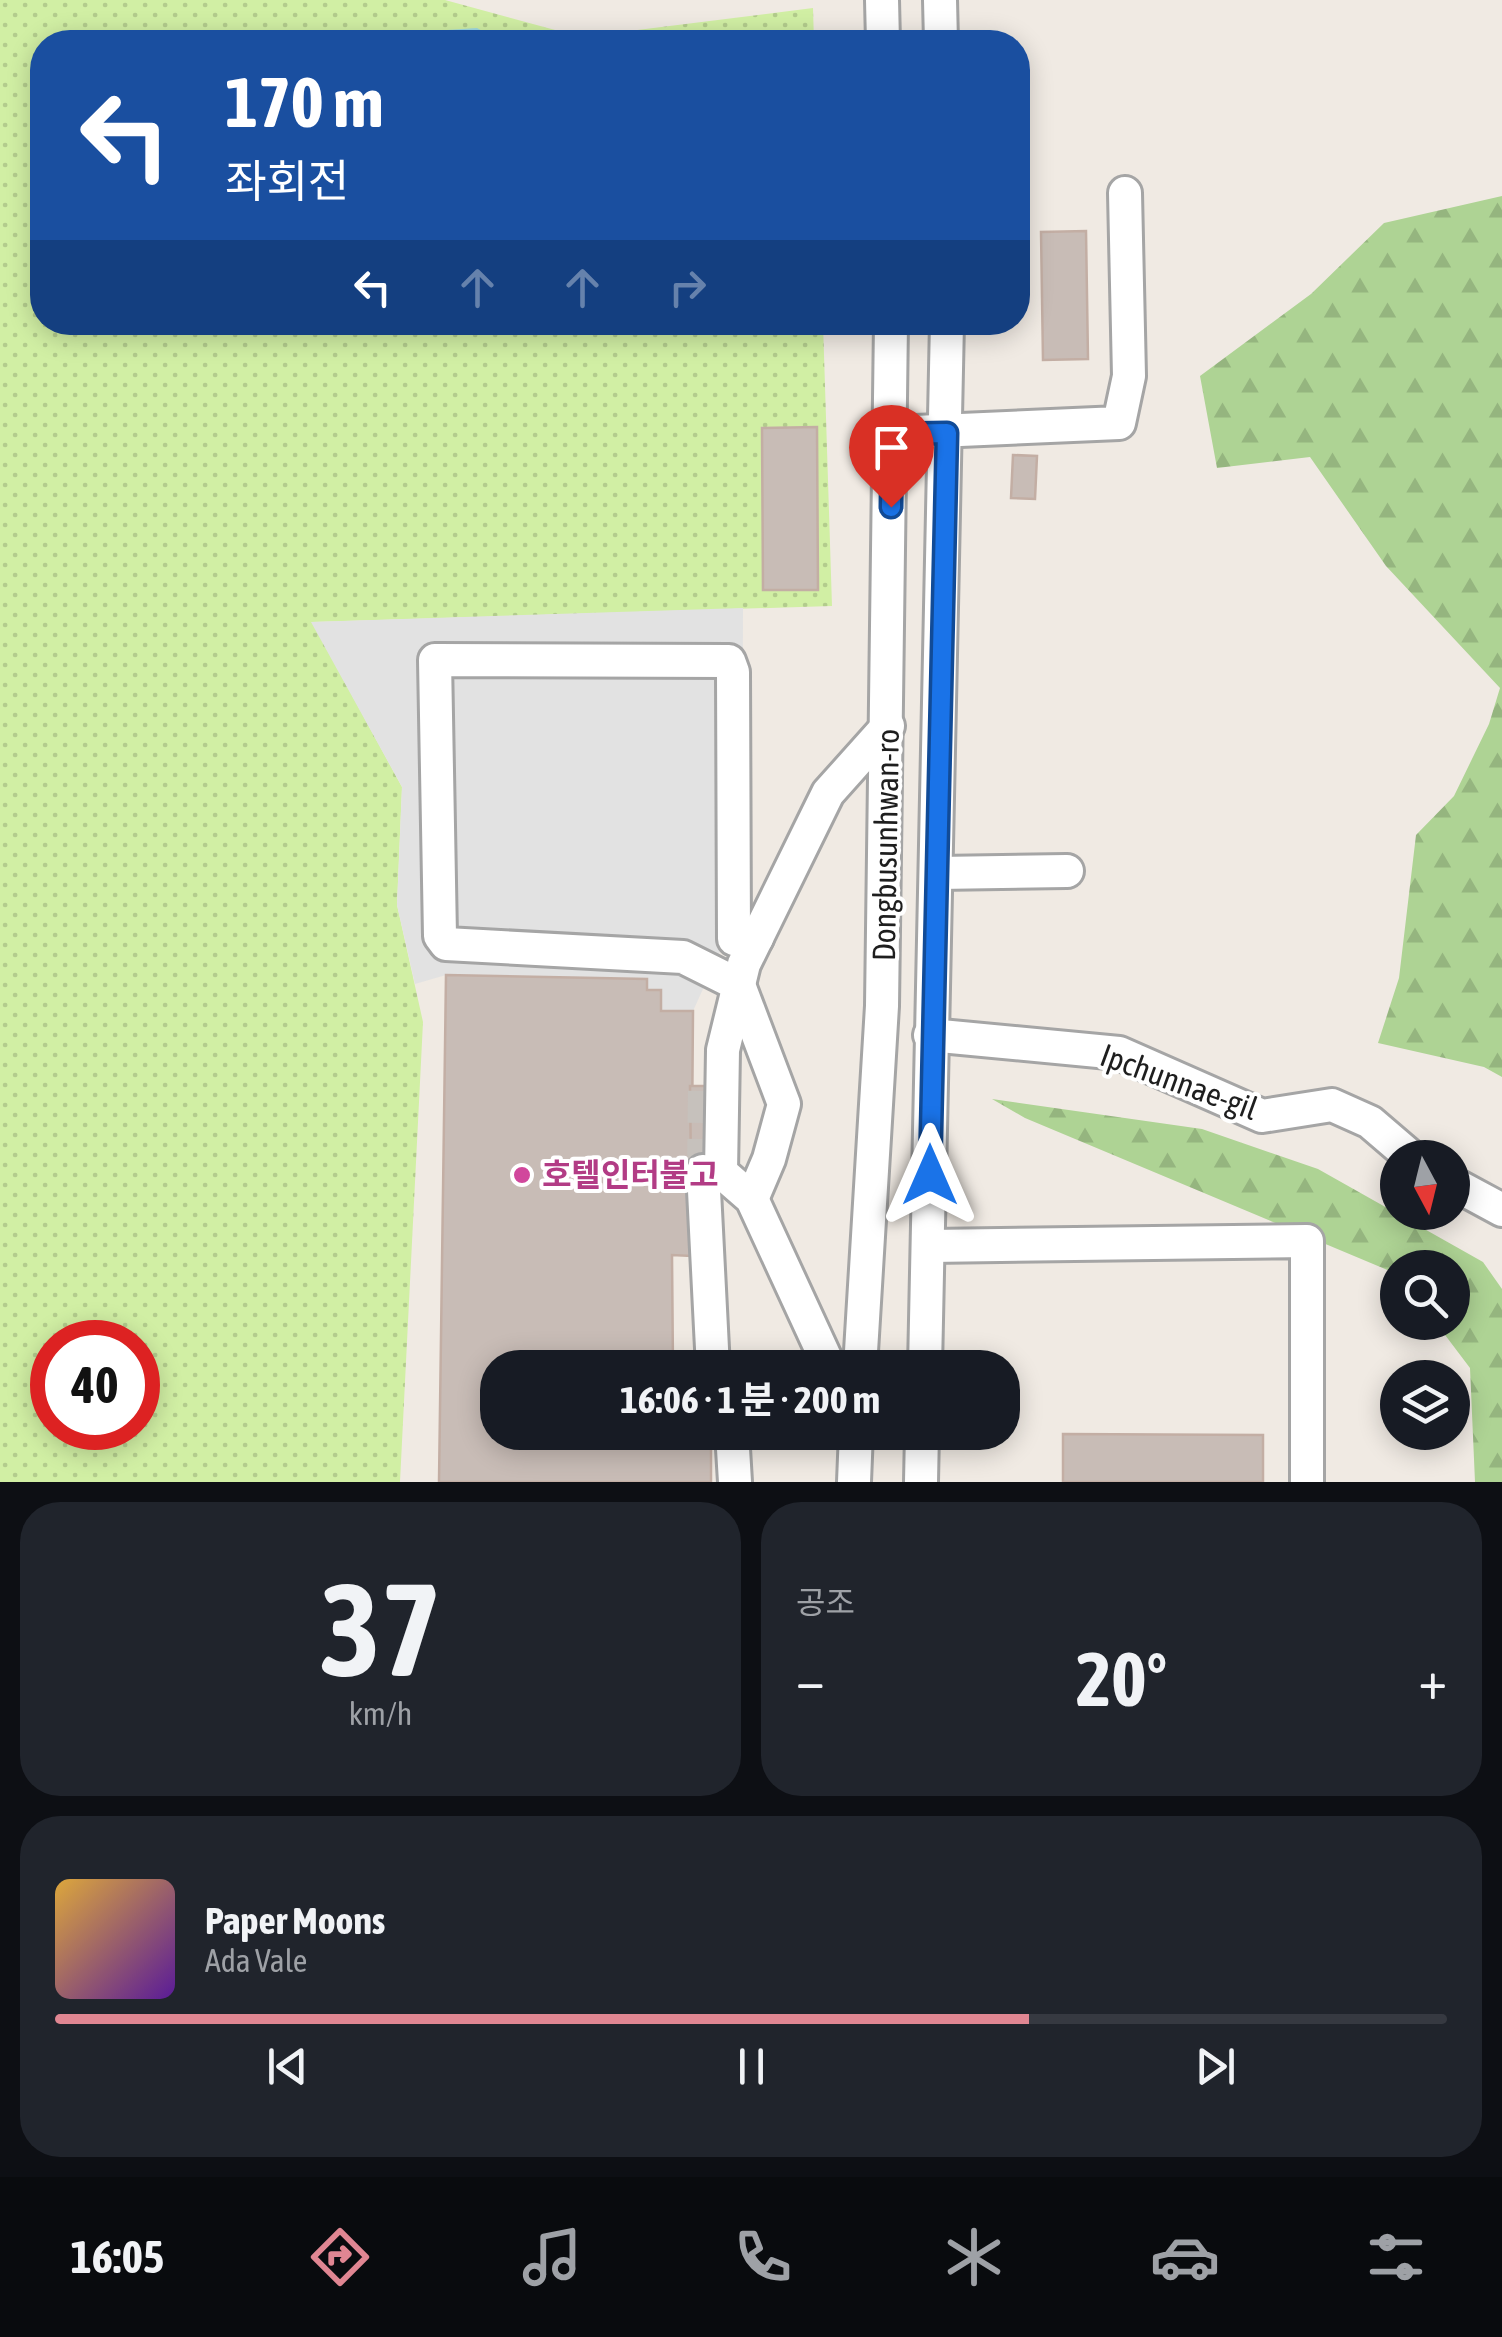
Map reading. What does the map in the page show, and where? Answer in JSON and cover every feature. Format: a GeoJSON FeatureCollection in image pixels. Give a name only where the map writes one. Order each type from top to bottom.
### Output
{"type":"FeatureCollection","features":[{"type":"Feature","properties":{"kind":"street"},"geometry":{"type":"LineString","coordinates":[[882,0],[883,30]]}},
{"type":"Feature","properties":{"kind":"street"},"geometry":{"type":"LineString","coordinates":[[940,0],[941,30]]}},
{"type":"Feature","properties":{"kind":"street"},"geometry":{"type":"LineString","coordinates":[[892,434],[1119,423],[1129,376],[1125,192]]}},
{"type":"Feature","properties":{"kind":"street","name":"Dongbusunhwan-ro"},"geometry":{"type":"LineString","coordinates":[[861,1350],[882,1006],[891,335]]}},
{"type":"Feature","properties":{"kind":"street","name":"Dongbusunhwan-ro"},"geometry":{"type":"LineString","coordinates":[[926,1350],[947,335]]}},
{"type":"Feature","properties":{"kind":"street"},"geometry":{"type":"LineString","coordinates":[[752,1199],[770,1159],[784,1104],[739,985],[684,956],[446,944],[440,936],[435,660],[729,661],[733,672],[734,939],[745,943],[757,938]]}},
{"type":"Feature","properties":{"kind":"street"},"geometry":{"type":"LineString","coordinates":[[822,1350],[752,1199],[722,1172],[723,1050],[739,985],[757,938],[828,793],[888,726]]}},
{"type":"Feature","properties":{"kind":"street"},"geometry":{"type":"LineString","coordinates":[[938,873],[1068,871]]}},
{"type":"Feature","properties":{"kind":"street"},"geometry":{"type":"LineString","coordinates":[[704,1086],[703,1048],[739,985]]}},
{"type":"Feature","properties":{"kind":"street","name":"Ipchunnae-gil"},"geometry":{"type":"LineString","coordinates":[[930,1034],[1120,1053],[1262,1116],[1332,1105],[1370,1122],[1391,1140]]}},
{"type":"Feature","properties":{"kind":"street"},"geometry":{"type":"LineString","coordinates":[[703,1171],[712,1350]]}},
{"type":"Feature","properties":{"kind":"street"},"geometry":{"type":"LineString","coordinates":[[1470,1193],[1502,1210]]}},
{"type":"Feature","properties":{"kind":"street"},"geometry":{"type":"LineString","coordinates":[[728,1350],[722,1227],[725,1208],[738,1198],[752,1199]]}},
{"type":"Feature","properties":{"kind":"street"},"geometry":{"type":"LineString","coordinates":[[930,1246],[1307,1241],[1307,1482]]}},
{"type":"Feature","properties":{"kind":"street"},"geometry":{"type":"LineString","coordinates":[[717,1450],[718,1482]]}},
{"type":"Feature","properties":{"kind":"street"},"geometry":{"type":"LineString","coordinates":[[733,1450],[735,1482]]}},
{"type":"Feature","properties":{"kind":"street"},"geometry":{"type":"LineString","coordinates":[[854,1482],[855,1450]]}},
{"type":"Feature","properties":{"kind":"street"},"geometry":{"type":"LineString","coordinates":[[920,1482],[921,1450]]}},
{"type":"Feature","properties":{"kind":"green space"},"geometry":{"type":"Polygon","coordinates":[[[0,0],[445,0],[555,30],[30,30],[30,335],[823,335],[832,606],[312,622],[402,787],[397,905],[423,1022],[400,1482],[0,1482],[0,0]]]}},
{"type":"Feature","properties":{"kind":"green space"},"geometry":{"type":"Polygon","coordinates":[[[813,8],[814,30],[637,30],[813,8]]]}},
{"type":"Feature","properties":{"kind":"green space"},"geometry":{"type":"Polygon","coordinates":[[[1502,196],[1502,1077],[1484,1067],[1378,1043],[1399,978],[1416,835],[1454,796],[1489,724],[1500,688],[1386,566],[1310,457],[1217,468],[1200,376],[1311,294],[1384,223],[1502,196]]]}},
{"type":"Feature","properties":{"kind":"green space"},"geometry":{"type":"Polygon","coordinates":[[[992,1099],[1202,1129],[1318,1169],[1380,1204],[1380,1230],[1426,1230],[1462,1250],[1380,1250],[1380,1267],[1025,1118],[992,1099]]]}},
{"type":"Feature","properties":{"kind":"green space"},"geometry":{"type":"Polygon","coordinates":[[[1470,1255],[1483,1262],[1502,1289],[1502,1482],[1475,1482],[1470,1360],[1464,1360],[1449,1340],[1470,1340],[1470,1255]]]}},
{"type":"Feature","properties":{"kind":"shaded area"},"geometry":{"type":"Polygon","coordinates":[[[743,608],[742,903],[693,1011],[661,1011],[661,991],[647,990],[646,979],[446,975],[415,984],[397,905],[402,787],[311,622],[743,608]]]}},
{"type":"Feature","properties":{"kind":"building"},"geometry":{"type":"Polygon","coordinates":[[[1086,231],[1088,359],[1043,360],[1041,232],[1086,231]]]}},
{"type":"Feature","properties":{"kind":"building"},"geometry":{"type":"Polygon","coordinates":[[[817,427],[818,590],[763,590],[762,428],[817,427]]]}},
{"type":"Feature","properties":{"kind":"building"},"geometry":{"type":"Polygon","coordinates":[[[1013,455],[1037,456],[1035,499],[1011,498],[1013,455]]]}},
{"type":"Feature","properties":{"kind":"building"},"geometry":{"type":"Polygon","coordinates":[[[446,975],[647,979],[647,990],[661,990],[661,1011],[693,1011],[691,1256],[672,1255],[673,1350],[480,1350],[480,1450],[711,1450],[711,1482],[439,1482],[446,975]]]}},
{"type":"Feature","properties":{"kind":"building"},"geometry":{"type":"Polygon","coordinates":[[[690,1086],[714,1086],[715,1171],[691,1171],[690,1086]]]}},
{"type":"Feature","properties":{"kind":"building"},"geometry":{"type":"Polygon","coordinates":[[[1063,1434],[1263,1435],[1263,1482],[1063,1482],[1063,1434]]]}},
{"type":"Feature","properties":{"kind":"tunnel"},"geometry":{"type":"LineString","coordinates":[[703,1171],[704,1086]]}},
{"type":"Feature","properties":{"kind":"place","name":"호텔인터불고"},"geometry":{"type":"Point","coordinates":[522,1175]}},
{"type":"Feature","properties":{"kind":"route"},"geometry":{"type":"LineString","coordinates":[[891,507],[892,434],[947,433],[938,873],[930,1034],[930,1175]]}}]}
